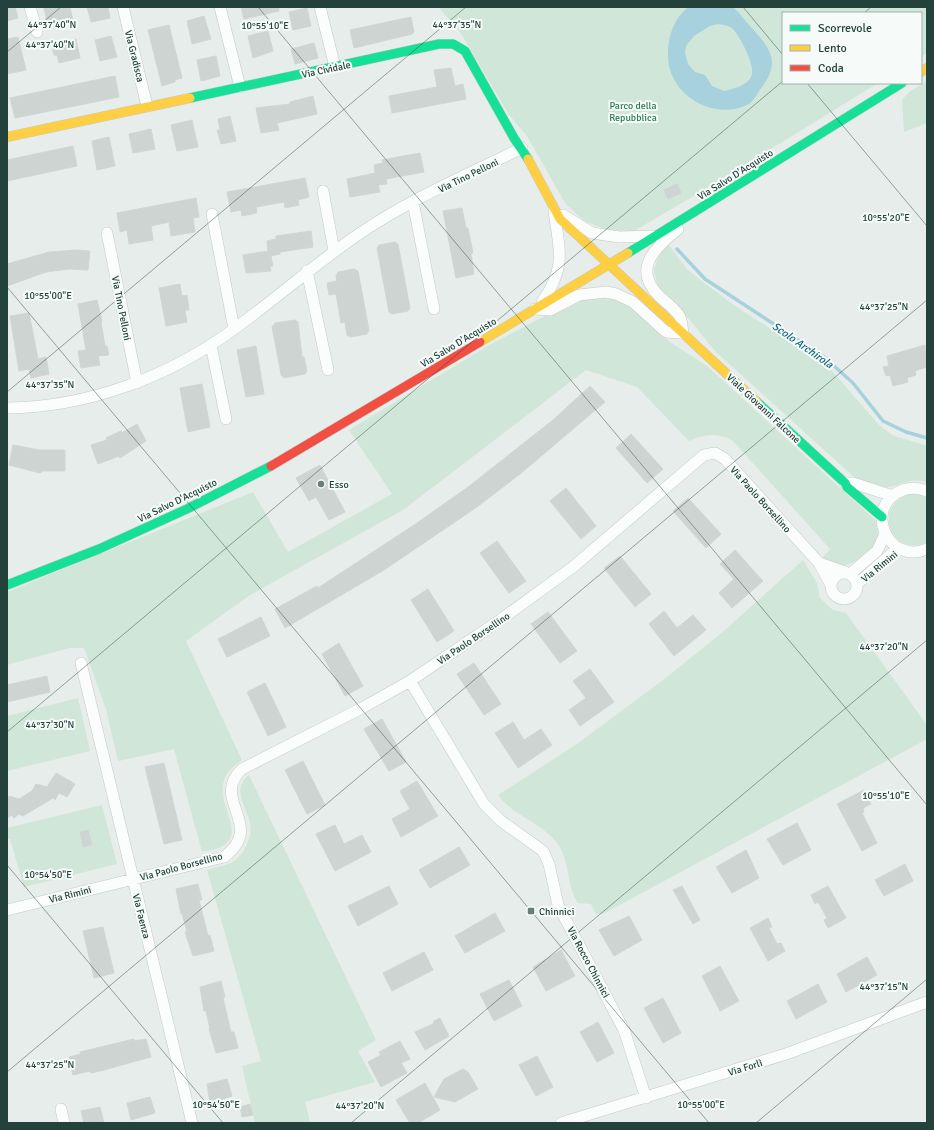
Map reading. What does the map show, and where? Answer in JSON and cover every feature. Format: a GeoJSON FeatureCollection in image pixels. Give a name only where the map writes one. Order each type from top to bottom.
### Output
{"type":"FeatureCollection","features":[{"type":"Feature","properties":{"kind":"street"},"geometry":{"type":"LineString","coordinates":[[30,7],[37,32]]}},
{"type":"Feature","properties":{"kind":"street","name":"Via Gradisca"},"geometry":{"type":"LineString","coordinates":[[123,7],[148,106]]}},
{"type":"Feature","properties":{"kind":"street"},"geometry":{"type":"LineString","coordinates":[[220,7],[240,87]]}},
{"type":"Feature","properties":{"kind":"street"},"geometry":{"type":"LineString","coordinates":[[320,7],[335,67]]}},
{"type":"Feature","properties":{"kind":"street","name":"Via Cividale"},"geometry":{"type":"LineString","coordinates":[[7,137],[439,44],[453,44],[460,46],[465,50],[514,138],[522,148],[560,219],[608,265]]}},
{"type":"Feature","properties":{"kind":"street","name":"Via Salvo D'Acquisto"},"geometry":{"type":"LineString","coordinates":[[7,585],[99,549],[187,509],[274,465],[657,236],[900,84]]}},
{"type":"Feature","properties":{"kind":"street","name":"Via Tino Pelloni"},"geometry":{"type":"LineString","coordinates":[[7,408],[36,408],[69,403],[137,383],[211,345],[234,329],[334,251],[378,222],[413,202],[522,148]]}},
{"type":"Feature","properties":{"kind":"street"},"geometry":{"type":"LineString","coordinates":[[323,191],[334,251]]}},
{"type":"Feature","properties":{"kind":"street"},"geometry":{"type":"LineString","coordinates":[[413,202],[434,309]]}},
{"type":"Feature","properties":{"kind":"street"},"geometry":{"type":"LineString","coordinates":[[537,307],[550,310],[579,295],[606,292],[616,294],[633,302],[666,332],[683,333],[680,317],[656,293],[649,280],[647,271],[648,260],[658,246],[711,202]]}},
{"type":"Feature","properties":{"kind":"street"},"geometry":{"type":"LineString","coordinates":[[554,210],[592,233],[619,238],[657,236]]}},
{"type":"Feature","properties":{"kind":"street","name":"Via Cividale"},"geometry":{"type":"LineString","coordinates":[[537,307],[553,287],[560,263],[554,210]]}},
{"type":"Feature","properties":{"kind":"street"},"geometry":{"type":"LineString","coordinates":[[212,214],[234,329]]}},
{"type":"Feature","properties":{"kind":"street","name":"Via Tino Pelloni"},"geometry":{"type":"LineString","coordinates":[[107,233],[137,383]]}},
{"type":"Feature","properties":{"kind":"street","name":"Viale Giovanni Falcone"},"geometry":{"type":"LineString","coordinates":[[608,265],[846,483],[847,487],[882,517]]}},
{"type":"Feature","properties":{"kind":"street"},"geometry":{"type":"LineString","coordinates":[[308,271],[328,370]]}},
{"type":"Feature","properties":{"kind":"street"},"geometry":{"type":"LineString","coordinates":[[211,345],[226,419]]}},
{"type":"Feature","properties":{"kind":"street","name":"Via Paolo Borsellino"},"geometry":{"type":"LineString","coordinates":[[133,879],[224,857],[237,845],[242,830],[231,792],[234,780],[242,769],[362,708],[410,681],[500,620],[573,567],[704,455],[715,453],[725,459],[819,563]]}},
{"type":"Feature","properties":{"kind":"street"},"geometry":{"type":"LineString","coordinates":[[846,483],[853,483],[893,496]]}},
{"type":"Feature","properties":{"kind":"street"},"geometry":{"type":"LineString","coordinates":[[924,553],[901,549],[894,545],[885,534],[882,517],[885,505],[893,496],[905,489],[912,488],[927,491]]}},
{"type":"Feature","properties":{"kind":"street","name":"Via Rimini"},"geometry":{"type":"LineString","coordinates":[[831,585],[836,576],[847,573],[877,551],[885,534]]}},
{"type":"Feature","properties":{"kind":"street","name":"Via Rimini"},"geometry":{"type":"LineString","coordinates":[[857,584],[891,554],[901,549]]}},
{"type":"Feature","properties":{"kind":"street","name":"Via Rimini"},"geometry":{"type":"LineString","coordinates":[[819,563],[854,577],[857,584],[856,591],[853,595],[843,599],[834,594],[831,585],[819,563]]}},
{"type":"Feature","properties":{"kind":"street","name":"Via Faenza"},"geometry":{"type":"LineString","coordinates":[[81,663],[192,1123]]}},
{"type":"Feature","properties":{"kind":"street","name":"Via Rocco Chinnici"},"geometry":{"type":"LineString","coordinates":[[410,681],[484,804],[501,821],[543,851],[549,864],[558,905],[624,1030],[646,1098]]}},
{"type":"Feature","properties":{"kind":"street","name":"Via Rimini"},"geometry":{"type":"LineString","coordinates":[[7,910],[133,879]]}},
{"type":"Feature","properties":{"kind":"street","name":"Via Forlì"},"geometry":{"type":"LineString","coordinates":[[561,1123],[786,1054],[927,1002]]}},
{"type":"Feature","properties":{"kind":"street"},"geometry":{"type":"LineString","coordinates":[[61,1109],[64,1123]]}},
{"type":"Feature","properties":{"kind":"green space","name":"Parco della Repubblica"},"geometry":{"type":"Polygon","coordinates":[[[438,7],[927,7],[927,53],[922,56],[922,12],[782,12],[782,84],[876,84],[709,187],[634,231],[607,230],[584,221],[565,203],[527,136],[509,115],[460,32],[438,7]]]}},
{"type":"Feature","properties":{"kind":"green space"},"geometry":{"type":"Polygon","coordinates":[[[927,81],[927,123],[904,132],[902,100],[909,92],[927,81]]]}},
{"type":"Feature","properties":{"kind":"green space"},"geometry":{"type":"Polygon","coordinates":[[[668,244],[686,268],[699,279],[735,306],[827,365],[879,425],[892,435],[927,446],[927,482],[916,480],[893,486],[879,487],[854,477],[715,351],[688,318],[658,289],[654,270],[659,255],[668,244]]]}},
{"type":"Feature","properties":{"kind":"green space"},"geometry":{"type":"Polygon","coordinates":[[[594,297],[622,301],[632,307],[670,342],[707,366],[875,520],[878,530],[878,538],[871,551],[854,562],[842,565],[833,564],[823,557],[830,549],[733,441],[722,436],[711,435],[689,441],[637,387],[586,370],[403,510],[250,595],[186,641],[242,760],[229,771],[223,783],[223,795],[232,828],[230,838],[223,846],[202,852],[174,749],[118,761],[106,709],[84,648],[69,648],[7,665],[7,592],[253,492],[288,552],[392,494],[349,430],[491,344],[568,304],[594,297]]]}},
{"type":"Feature","properties":{"kind":"green space"},"geometry":{"type":"Polygon","coordinates":[[[908,494],[927,497],[927,542],[915,545],[904,543],[896,538],[891,530],[889,520],[891,510],[897,501],[908,494]]]}},
{"type":"Feature","properties":{"kind":"green space"},"geometry":{"type":"Polygon","coordinates":[[[803,560],[817,583],[820,598],[833,610],[846,613],[927,725],[927,739],[603,914],[596,914],[591,904],[578,903],[574,896],[567,866],[557,843],[543,830],[511,808],[498,795],[577,744],[667,677],[725,630],[803,560]]]}},
{"type":"Feature","properties":{"kind":"green space"},"geometry":{"type":"Polygon","coordinates":[[[78,698],[90,751],[7,771],[7,716],[78,698]]]}},
{"type":"Feature","properties":{"kind":"green space"},"geometry":{"type":"Polygon","coordinates":[[[249,775],[376,1040],[358,1051],[375,1082],[305,1102],[310,1122],[307,1123],[255,1123],[242,1066],[261,1061],[207,870],[233,862],[242,854],[244,850],[250,836],[251,826],[240,792],[244,780],[249,775]]]}},
{"type":"Feature","properties":{"kind":"green space"},"geometry":{"type":"Polygon","coordinates":[[[102,805],[117,864],[24,887],[10,839],[7,839],[7,828],[102,805]]]}},
{"type":"Feature","properties":{"kind":"water"},"geometry":{"type":"Polygon","coordinates":[[[688,7],[733,7],[763,42],[771,56],[771,70],[768,78],[751,103],[736,109],[722,110],[709,107],[696,102],[677,84],[671,72],[668,51],[672,30],[678,17],[688,7]],[[718,24],[710,26],[694,36],[686,46],[685,53],[688,64],[695,72],[705,75],[712,86],[724,91],[739,87],[746,83],[751,77],[752,66],[747,52],[733,29],[726,25],[718,24]]]}},
{"type":"Feature","properties":{"kind":"building"},"geometry":{"type":"Polygon","coordinates":[[[7,7],[15,7],[18,18],[7,21],[7,7]]]}},
{"type":"Feature","properties":{"kind":"building"},"geometry":{"type":"Polygon","coordinates":[[[70,7],[73,21],[48,26],[44,8],[70,7]]]}},
{"type":"Feature","properties":{"kind":"building"},"geometry":{"type":"Polygon","coordinates":[[[87,7],[108,7],[110,18],[91,22],[87,7]]]}},
{"type":"Feature","properties":{"kind":"building"},"geometry":{"type":"Polygon","coordinates":[[[241,7],[279,7],[279,11],[244,19],[241,7]]]}},
{"type":"Feature","properties":{"kind":"building"},"geometry":{"type":"Polygon","coordinates":[[[307,8],[311,26],[293,30],[289,12],[307,8]]]}},
{"type":"Feature","properties":{"kind":"building"},"geometry":{"type":"Polygon","coordinates":[[[204,16],[211,39],[192,44],[187,21],[204,16]]]}},
{"type":"Feature","properties":{"kind":"building"},"geometry":{"type":"Polygon","coordinates":[[[411,17],[414,32],[412,34],[354,48],[350,30],[411,17]]]}},
{"type":"Feature","properties":{"kind":"building"},"geometry":{"type":"Polygon","coordinates":[[[169,25],[182,78],[162,86],[148,30],[169,25]]]}},
{"type":"Feature","properties":{"kind":"building"},"geometry":{"type":"Polygon","coordinates":[[[268,31],[273,51],[253,58],[248,36],[268,31]]]}},
{"type":"Feature","properties":{"kind":"building"},"geometry":{"type":"Polygon","coordinates":[[[111,36],[117,57],[100,61],[95,40],[111,36]]]}},
{"type":"Feature","properties":{"kind":"building"},"geometry":{"type":"Polygon","coordinates":[[[18,37],[26,70],[7,74],[7,39],[18,37]]]}},
{"type":"Feature","properties":{"kind":"building"},"geometry":{"type":"Polygon","coordinates":[[[76,39],[80,58],[59,63],[57,55],[54,55],[52,46],[76,39]]]}},
{"type":"Feature","properties":{"kind":"building"},"geometry":{"type":"Polygon","coordinates":[[[314,43],[318,58],[295,64],[291,49],[314,43]]]}},
{"type":"Feature","properties":{"kind":"building"},"geometry":{"type":"Polygon","coordinates":[[[216,56],[220,76],[201,81],[197,60],[216,56]]]}},
{"type":"Feature","properties":{"kind":"building"},"geometry":{"type":"Polygon","coordinates":[[[451,68],[455,86],[463,84],[466,99],[392,113],[389,96],[437,87],[434,70],[451,68]]]}},
{"type":"Feature","properties":{"kind":"building"},"geometry":{"type":"Polygon","coordinates":[[[115,76],[119,97],[15,118],[10,98],[115,76]]]}},
{"type":"Feature","properties":{"kind":"building"},"geometry":{"type":"Polygon","coordinates":[[[313,96],[317,114],[277,123],[279,130],[261,133],[256,108],[290,104],[290,102],[313,96]]]}},
{"type":"Feature","properties":{"kind":"building"},"geometry":{"type":"Polygon","coordinates":[[[230,116],[236,141],[221,144],[217,130],[220,130],[218,119],[230,116]]]}},
{"type":"Feature","properties":{"kind":"building"},"geometry":{"type":"Polygon","coordinates":[[[192,120],[198,147],[177,151],[171,125],[192,120]]]}},
{"type":"Feature","properties":{"kind":"building"},"geometry":{"type":"Polygon","coordinates":[[[151,129],[155,149],[133,153],[129,134],[151,129]]]}},
{"type":"Feature","properties":{"kind":"building"},"geometry":{"type":"Polygon","coordinates":[[[109,137],[115,166],[97,170],[92,141],[109,137]]]}},
{"type":"Feature","properties":{"kind":"building"},"geometry":{"type":"Polygon","coordinates":[[[73,146],[77,166],[7,181],[7,160],[73,146]]]}},
{"type":"Feature","properties":{"kind":"building"},"geometry":{"type":"Polygon","coordinates":[[[420,153],[424,172],[386,179],[387,184],[378,185],[380,192],[350,197],[347,179],[375,173],[374,165],[383,163],[382,160],[420,153]]]}},
{"type":"Feature","properties":{"kind":"building"},"geometry":{"type":"Polygon","coordinates":[[[305,178],[309,197],[298,200],[299,205],[285,208],[284,202],[256,207],[257,213],[242,216],[241,210],[231,212],[227,192],[305,178]]]}},
{"type":"Feature","properties":{"kind":"building"},"geometry":{"type":"Polygon","coordinates":[[[677,184],[681,193],[668,199],[664,190],[677,184]]]}},
{"type":"Feature","properties":{"kind":"building"},"geometry":{"type":"Polygon","coordinates":[[[196,198],[199,217],[193,218],[195,232],[171,236],[169,222],[151,226],[153,240],[129,244],[127,230],[120,232],[117,213],[196,198]]]}},
{"type":"Feature","properties":{"kind":"building"},"geometry":{"type":"Polygon","coordinates":[[[462,208],[473,253],[471,254],[474,274],[456,278],[443,211],[462,208]]]}},
{"type":"Feature","properties":{"kind":"building"},"geometry":{"type":"Polygon","coordinates":[[[311,231],[313,247],[280,252],[280,254],[271,256],[273,266],[270,266],[271,271],[246,273],[243,255],[268,251],[267,241],[276,239],[276,236],[311,231]]]}},
{"type":"Feature","properties":{"kind":"building"},"geometry":{"type":"Polygon","coordinates":[[[395,242],[398,244],[410,308],[408,311],[392,314],[389,312],[377,248],[379,245],[395,242]]]}},
{"type":"Feature","properties":{"kind":"building"},"geometry":{"type":"Polygon","coordinates":[[[77,250],[90,251],[88,270],[69,269],[46,272],[7,286],[7,264],[49,252],[77,250]]]}},
{"type":"Feature","properties":{"kind":"building"},"geometry":{"type":"Polygon","coordinates":[[[354,269],[358,271],[369,330],[367,334],[350,337],[347,335],[345,322],[341,323],[336,294],[329,295],[327,283],[337,281],[336,276],[338,272],[354,269]]]}},
{"type":"Feature","properties":{"kind":"building"},"geometry":{"type":"Polygon","coordinates":[[[180,284],[182,296],[187,295],[189,310],[185,310],[187,322],[166,326],[159,288],[180,284]]]}},
{"type":"Feature","properties":{"kind":"building"},"geometry":{"type":"Polygon","coordinates":[[[97,300],[102,321],[105,346],[107,346],[109,355],[98,356],[100,365],[81,368],[78,351],[86,350],[78,304],[97,300]]]}},
{"type":"Feature","properties":{"kind":"building"},"geometry":{"type":"Polygon","coordinates":[[[29,313],[38,359],[46,357],[49,374],[31,378],[29,369],[19,371],[10,316],[29,313]]]}},
{"type":"Feature","properties":{"kind":"building"},"geometry":{"type":"Polygon","coordinates":[[[295,320],[298,322],[302,357],[304,357],[307,371],[305,374],[284,378],[281,375],[272,327],[275,323],[295,320]]]}},
{"type":"Feature","properties":{"kind":"building"},"geometry":{"type":"Polygon","coordinates":[[[925,345],[927,367],[915,371],[916,375],[907,378],[908,382],[893,386],[890,375],[886,376],[883,367],[889,366],[887,356],[925,345]]]}},
{"type":"Feature","properties":{"kind":"building"},"geometry":{"type":"Polygon","coordinates":[[[256,346],[264,394],[246,397],[237,350],[256,346]]]}},
{"type":"Feature","properties":{"kind":"building"},"geometry":{"type":"Polygon","coordinates":[[[202,384],[210,427],[188,432],[180,388],[202,384]]]}},
{"type":"Feature","properties":{"kind":"building"},"geometry":{"type":"Polygon","coordinates":[[[590,386],[605,402],[520,474],[477,507],[384,570],[285,628],[275,609],[317,586],[318,588],[417,523],[468,487],[553,420],[590,386]]]}},
{"type":"Feature","properties":{"kind":"building"},"geometry":{"type":"Polygon","coordinates":[[[137,424],[146,441],[120,458],[119,456],[98,464],[91,445],[107,440],[106,438],[121,431],[122,433],[137,424]]]}},
{"type":"Feature","properties":{"kind":"building"},"geometry":{"type":"Polygon","coordinates":[[[631,434],[663,469],[647,483],[616,448],[631,434]]]}},
{"type":"Feature","properties":{"kind":"building"},"geometry":{"type":"Polygon","coordinates":[[[13,445],[39,450],[65,450],[65,471],[43,471],[40,473],[9,465],[13,445]]]}},
{"type":"Feature","properties":{"kind":"building"},"geometry":{"type":"Polygon","coordinates":[[[320,465],[345,512],[329,520],[316,497],[309,501],[296,478],[320,465]]]}},
{"type":"Feature","properties":{"kind":"building"},"geometry":{"type":"Polygon","coordinates":[[[566,488],[596,526],[581,539],[550,501],[566,488]]]}},
{"type":"Feature","properties":{"kind":"building"},"geometry":{"type":"Polygon","coordinates":[[[688,498],[721,534],[706,548],[673,511],[688,498]]]}},
{"type":"Feature","properties":{"kind":"building"},"geometry":{"type":"Polygon","coordinates":[[[497,541],[526,581],[509,593],[480,553],[497,541]]]}},
{"type":"Feature","properties":{"kind":"building"},"geometry":{"type":"Polygon","coordinates":[[[735,550],[763,581],[732,608],[719,593],[734,579],[720,564],[735,550]]]}},
{"type":"Feature","properties":{"kind":"building"},"geometry":{"type":"Polygon","coordinates":[[[620,556],[651,594],[635,607],[604,568],[620,556]]]}},
{"type":"Feature","properties":{"kind":"building"},"geometry":{"type":"Polygon","coordinates":[[[428,589],[454,631],[437,642],[411,600],[428,589]]]}},
{"type":"Feature","properties":{"kind":"building"},"geometry":{"type":"Polygon","coordinates":[[[664,611],[677,628],[693,615],[706,630],[674,656],[649,624],[664,611]]]}},
{"type":"Feature","properties":{"kind":"building"},"geometry":{"type":"Polygon","coordinates":[[[548,612],[577,651],[560,663],[531,624],[548,612]]]}},
{"type":"Feature","properties":{"kind":"building"},"geometry":{"type":"Polygon","coordinates":[[[261,617],[270,636],[227,657],[218,639],[261,617]]]}},
{"type":"Feature","properties":{"kind":"building"},"geometry":{"type":"Polygon","coordinates":[[[339,643],[363,686],[345,696],[322,654],[339,643]]]}},
{"type":"Feature","properties":{"kind":"building"},"geometry":{"type":"Polygon","coordinates":[[[474,663],[501,704],[484,715],[457,674],[474,663]]]}},
{"type":"Feature","properties":{"kind":"building"},"geometry":{"type":"Polygon","coordinates":[[[590,669],[614,702],[580,726],[569,710],[586,698],[573,681],[590,669]]]}},
{"type":"Feature","properties":{"kind":"building"},"geometry":{"type":"Polygon","coordinates":[[[47,676],[50,692],[7,702],[7,685],[47,676]]]}},
{"type":"Feature","properties":{"kind":"building"},"geometry":{"type":"Polygon","coordinates":[[[265,683],[286,727],[268,736],[247,692],[265,683]]]}},
{"type":"Feature","properties":{"kind":"building"},"geometry":{"type":"Polygon","coordinates":[[[382,719],[406,762],[389,771],[364,729],[382,719]]]}},
{"type":"Feature","properties":{"kind":"building"},"geometry":{"type":"Polygon","coordinates":[[[513,722],[524,740],[541,729],[552,745],[518,768],[495,733],[513,722]]]}},
{"type":"Feature","properties":{"kind":"building"},"geometry":{"type":"Polygon","coordinates":[[[303,761],[325,805],[307,814],[285,770],[303,761]]]}},
{"type":"Feature","properties":{"kind":"building"},"geometry":{"type":"Polygon","coordinates":[[[164,763],[182,840],[164,844],[145,767],[164,763]]]}},
{"type":"Feature","properties":{"kind":"building"},"geometry":{"type":"Polygon","coordinates":[[[56,773],[75,784],[67,797],[59,793],[55,800],[53,798],[23,816],[19,814],[14,818],[12,815],[7,818],[7,800],[9,796],[19,799],[32,791],[36,784],[47,787],[56,773]]]}},
{"type":"Feature","properties":{"kind":"building"},"geometry":{"type":"Polygon","coordinates":[[[417,781],[438,816],[401,837],[392,819],[410,809],[400,791],[417,781]]]}},
{"type":"Feature","properties":{"kind":"building"},"geometry":{"type":"Polygon","coordinates":[[[864,790],[871,804],[863,808],[864,812],[862,813],[877,843],[862,851],[837,804],[864,790]]]}},
{"type":"Feature","properties":{"kind":"building"},"geometry":{"type":"Polygon","coordinates":[[[797,823],[811,850],[783,865],[767,839],[797,823]]]}},
{"type":"Feature","properties":{"kind":"building"},"geometry":{"type":"Polygon","coordinates":[[[335,825],[344,844],[362,835],[371,852],[335,871],[316,834],[335,825]]]}},
{"type":"Feature","properties":{"kind":"building"},"geometry":{"type":"Polygon","coordinates":[[[88,830],[92,845],[83,847],[80,832],[88,830]]]}},
{"type":"Feature","properties":{"kind":"building"},"geometry":{"type":"Polygon","coordinates":[[[459,847],[470,865],[430,888],[419,870],[459,847]]]}},
{"type":"Feature","properties":{"kind":"building"},"geometry":{"type":"Polygon","coordinates":[[[746,850],[759,878],[732,893],[716,867],[746,850]]]}},
{"type":"Feature","properties":{"kind":"building"},"geometry":{"type":"Polygon","coordinates":[[[905,864],[913,881],[884,896],[875,880],[905,864]]]}},
{"type":"Feature","properties":{"kind":"building"},"geometry":{"type":"Polygon","coordinates":[[[198,884],[202,900],[199,900],[208,936],[210,935],[214,951],[193,956],[185,932],[187,932],[182,913],[181,914],[176,889],[198,884]]]}},
{"type":"Feature","properties":{"kind":"building"},"geometry":{"type":"Polygon","coordinates":[[[389,886],[398,904],[358,926],[348,906],[389,886]]]}},
{"type":"Feature","properties":{"kind":"building"},"geometry":{"type":"Polygon","coordinates":[[[682,886],[700,920],[693,924],[673,890],[682,886]]]}},
{"type":"Feature","properties":{"kind":"building"},"geometry":{"type":"Polygon","coordinates":[[[828,886],[846,918],[828,928],[824,920],[827,918],[818,902],[815,904],[811,895],[828,886]]]}},
{"type":"Feature","properties":{"kind":"building"},"geometry":{"type":"Polygon","coordinates":[[[495,913],[505,931],[465,953],[455,936],[495,913]]]}},
{"type":"Feature","properties":{"kind":"building"},"geometry":{"type":"Polygon","coordinates":[[[629,916],[642,940],[614,956],[599,930],[629,916]]]}},
{"type":"Feature","properties":{"kind":"building"},"geometry":{"type":"Polygon","coordinates":[[[768,918],[772,927],[769,928],[777,944],[781,943],[785,951],[768,961],[750,928],[768,918]]]}},
{"type":"Feature","properties":{"kind":"building"},"geometry":{"type":"Polygon","coordinates":[[[103,927],[114,973],[94,978],[83,931],[103,927]]]}},
{"type":"Feature","properties":{"kind":"building"},"geometry":{"type":"Polygon","coordinates":[[[561,950],[575,976],[546,991],[533,967],[561,950]]]}},
{"type":"Feature","properties":{"kind":"building"},"geometry":{"type":"Polygon","coordinates":[[[424,952],[433,970],[392,991],[383,973],[424,952]]]}},
{"type":"Feature","properties":{"kind":"building"},"geometry":{"type":"Polygon","coordinates":[[[867,957],[877,975],[846,992],[837,974],[867,957]]]}},
{"type":"Feature","properties":{"kind":"building"},"geometry":{"type":"Polygon","coordinates":[[[720,966],[739,1001],[720,1011],[702,976],[720,966]]]}},
{"type":"Feature","properties":{"kind":"building"},"geometry":{"type":"Polygon","coordinates":[[[509,980],[522,1006],[494,1021],[480,994],[509,980]]]}},
{"type":"Feature","properties":{"kind":"building"},"geometry":{"type":"Polygon","coordinates":[[[221,981],[225,997],[223,998],[231,1032],[234,1032],[238,1048],[216,1053],[209,1029],[206,1011],[204,1011],[200,987],[221,981]]]}},
{"type":"Feature","properties":{"kind":"building"},"geometry":{"type":"Polygon","coordinates":[[[818,984],[827,1002],[796,1019],[787,1001],[818,984]]]}},
{"type":"Feature","properties":{"kind":"building"},"geometry":{"type":"Polygon","coordinates":[[[663,998],[681,1033],[663,1043],[644,1008],[663,998]]]}},
{"type":"Feature","properties":{"kind":"building"},"geometry":{"type":"Polygon","coordinates":[[[440,1018],[449,1036],[425,1050],[415,1032],[433,1024],[434,1021],[440,1018]]]}},
{"type":"Feature","properties":{"kind":"building"},"geometry":{"type":"Polygon","coordinates":[[[598,1022],[614,1053],[597,1062],[580,1032],[598,1022]]]}},
{"type":"Feature","properties":{"kind":"building"},"geometry":{"type":"Polygon","coordinates":[[[134,1039],[134,1041],[146,1039],[151,1057],[100,1071],[91,1073],[90,1071],[73,1075],[69,1057],[81,1054],[80,1052],[134,1039]]]}},
{"type":"Feature","properties":{"kind":"building"},"geometry":{"type":"Polygon","coordinates":[[[400,1041],[410,1059],[401,1063],[407,1073],[381,1087],[368,1062],[381,1055],[379,1052],[400,1041]]]}},
{"type":"Feature","properties":{"kind":"building"},"geometry":{"type":"Polygon","coordinates":[[[537,1056],[553,1087],[536,1096],[519,1065],[537,1056]]]}},
{"type":"Feature","properties":{"kind":"building"},"geometry":{"type":"Polygon","coordinates":[[[463,1069],[468,1072],[478,1089],[455,1102],[434,1097],[444,1079],[463,1069]]]}},
{"type":"Feature","properties":{"kind":"building"},"geometry":{"type":"Polygon","coordinates":[[[227,1079],[232,1096],[210,1103],[207,1084],[227,1079]]]}},
{"type":"Feature","properties":{"kind":"building"},"geometry":{"type":"Polygon","coordinates":[[[425,1083],[440,1110],[418,1123],[410,1123],[396,1100],[425,1083]]]}},
{"type":"Feature","properties":{"kind":"building"},"geometry":{"type":"Polygon","coordinates":[[[150,1097],[155,1113],[131,1120],[127,1103],[150,1097]]]}},
{"type":"Feature","properties":{"kind":"building"},"geometry":{"type":"Polygon","coordinates":[[[250,1104],[253,1115],[242,1117],[240,1107],[250,1104]]]}},
{"type":"Feature","properties":{"kind":"building"},"geometry":{"type":"Polygon","coordinates":[[[100,1107],[104,1123],[84,1123],[81,1111],[100,1107]]]}},
{"type":"Feature","properties":{"kind":"waterway","name":"Scolo Archirola"},"geometry":{"type":"LineString","coordinates":[[677,249],[705,279],[824,357],[853,383],[883,421],[906,432],[927,438]]}},
{"type":"Feature","properties":{"kind":"traffic: fast"},"geometry":{"type":"LineString","coordinates":[[190,98],[439,44],[453,44],[465,51],[514,138],[528,159]]}},
{"type":"Feature","properties":{"kind":"traffic: fast"},"geometry":{"type":"LineString","coordinates":[[628,253],[900,84]]}},
{"type":"Feature","properties":{"kind":"traffic: fast"},"geometry":{"type":"LineString","coordinates":[[757,402],[845,483],[847,487],[882,517]]}},
{"type":"Feature","properties":{"kind":"traffic: fast"},"geometry":{"type":"LineString","coordinates":[[7,585],[99,549],[187,509],[271,466]]}},
{"type":"Feature","properties":{"kind":"traffic: slow"},"geometry":{"type":"LineString","coordinates":[[922,71],[927,68]]}},
{"type":"Feature","properties":{"kind":"traffic: slow"},"geometry":{"type":"LineString","coordinates":[[7,137],[190,98]]}},
{"type":"Feature","properties":{"kind":"traffic: slow"},"geometry":{"type":"LineString","coordinates":[[528,159],[560,219],[757,402]]}},
{"type":"Feature","properties":{"kind":"traffic: slow"},"geometry":{"type":"LineString","coordinates":[[480,342],[628,253]]}},
{"type":"Feature","properties":{"kind":"traffic: jam"},"geometry":{"type":"LineString","coordinates":[[271,466],[480,342]]}},
{"type":"Feature","properties":{"kind":"place","name":"Esso"},"geometry":{"type":"Point","coordinates":[321,484]}},
{"type":"Feature","properties":{"kind":"place","name":"Chinnici"},"geometry":{"type":"Point","coordinates":[531,911]}}]}
